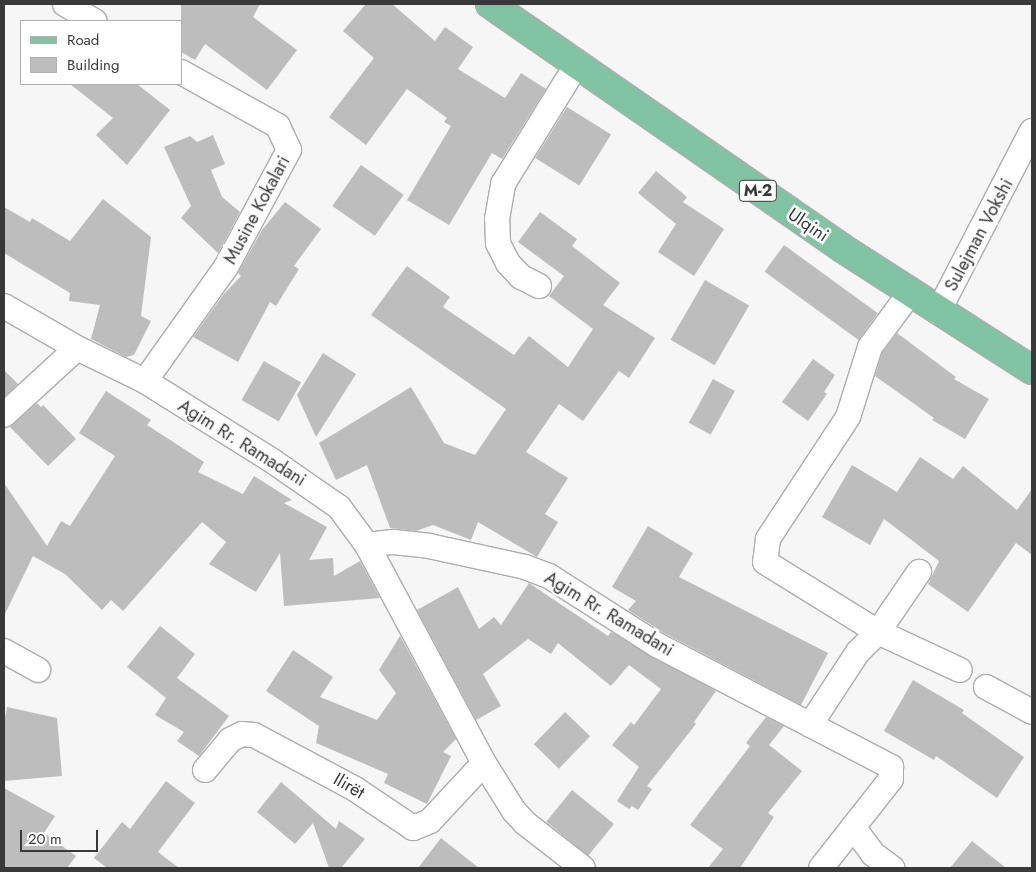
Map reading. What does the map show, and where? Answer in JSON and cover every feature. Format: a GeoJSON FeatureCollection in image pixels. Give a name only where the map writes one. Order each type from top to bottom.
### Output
{"type":"FeatureCollection","features":[{"type":"Feature","properties":{"kind":"main road","name":"Ulqini"},"geometry":{"type":"LineString","coordinates":[[490,4],[680,138],[938,312],[1032,370]]}},
{"type":"Feature","properties":{"kind":"street"},"geometry":{"type":"LineString","coordinates":[[65,4],[92,20]]}},
{"type":"Feature","properties":{"kind":"street"},"geometry":{"type":"LineString","coordinates":[[540,286],[521,278],[508,263],[498,243],[497,219],[503,184],[577,64]]}},
{"type":"Feature","properties":{"kind":"street","name":"Musine Kokalari"},"geometry":{"type":"LineString","coordinates":[[145,381],[226,268],[289,150],[278,126],[182,73]]}},
{"type":"Feature","properties":{"kind":"street","name":"Sulejman Vokshi"},"geometry":{"type":"LineString","coordinates":[[938,312],[1032,131]]}},
{"type":"Feature","properties":{"kind":"street"},"geometry":{"type":"LineString","coordinates":[[910,293],[870,347],[848,417],[768,539],[765,562],[878,632],[960,670]]}},
{"type":"Feature","properties":{"kind":"street","name":"Agim Rr. Ramadani"},"geometry":{"type":"LineString","coordinates":[[4,306],[77,348],[145,381],[316,489],[339,508],[367,544],[393,542],[429,546],[525,567],[549,576],[657,645],[891,767],[891,779],[821,868]]}},
{"type":"Feature","properties":{"kind":"street"},"geometry":{"type":"LineString","coordinates":[[4,415],[77,348]]}},
{"type":"Feature","properties":{"kind":"street"},"geometry":{"type":"LineString","coordinates":[[367,544],[484,763],[525,823],[583,868]]}},
{"type":"Feature","properties":{"kind":"street"},"geometry":{"type":"LineString","coordinates":[[810,725],[858,652],[878,632],[919,572]]}},
{"type":"Feature","properties":{"kind":"street"},"geometry":{"type":"LineString","coordinates":[[4,651],[38,670]]}},
{"type":"Feature","properties":{"kind":"street"},"geometry":{"type":"LineString","coordinates":[[986,687],[1032,712]]}},
{"type":"Feature","properties":{"kind":"street","name":"Ilirët"},"geometry":{"type":"LineString","coordinates":[[205,770],[230,740],[242,734],[254,734],[355,789],[413,828],[430,822],[484,763]]}},
{"type":"Feature","properties":{"kind":"street"},"geometry":{"type":"LineString","coordinates":[[853,827],[873,854],[892,868]]}},
{"type":"Feature","properties":{"kind":"building"},"geometry":{"type":"Polygon","coordinates":[[[181,4],[260,4],[253,17],[297,50],[267,90],[205,44],[195,60],[182,53],[181,4]]]}},
{"type":"Feature","properties":{"kind":"building"},"geometry":{"type":"Polygon","coordinates":[[[366,4],[392,4],[435,41],[445,27],[473,47],[458,69],[505,98],[521,73],[546,89],[502,159],[492,153],[449,225],[407,200],[451,126],[444,122],[447,118],[407,89],[366,145],[329,117],[374,58],[343,31],[366,4]]]}},
{"type":"Feature","properties":{"kind":"building"},"geometry":{"type":"Polygon","coordinates":[[[71,85],[138,85],[170,110],[127,165],[96,135],[113,118],[71,85]]]}},
{"type":"Feature","properties":{"kind":"building"},"geometry":{"type":"Polygon","coordinates":[[[567,107],[611,135],[579,185],[535,158],[567,107]]]}},
{"type":"Feature","properties":{"kind":"building"},"geometry":{"type":"Polygon","coordinates":[[[213,135],[225,164],[211,170],[222,197],[240,212],[218,253],[181,218],[191,206],[164,147],[190,136],[197,142],[213,135]]]}},
{"type":"Feature","properties":{"kind":"building"},"geometry":{"type":"Polygon","coordinates":[[[361,165],[404,195],[375,236],[332,206],[361,165]]]}},
{"type":"Feature","properties":{"kind":"building"},"geometry":{"type":"Polygon","coordinates":[[[656,171],[687,197],[683,202],[724,229],[694,276],[658,252],[676,224],[638,193],[656,171]]]}},
{"type":"Feature","properties":{"kind":"building"},"geometry":{"type":"Polygon","coordinates":[[[103,199],[151,237],[141,316],[151,321],[134,355],[126,357],[91,339],[100,305],[69,301],[70,293],[4,253],[4,207],[30,222],[32,218],[70,241],[103,199]]]}},
{"type":"Feature","properties":{"kind":"building"},"geometry":{"type":"Polygon","coordinates":[[[285,202],[321,229],[294,266],[299,269],[276,306],[270,302],[238,362],[193,337],[224,294],[241,276],[238,273],[262,230],[285,202]]]}},
{"type":"Feature","properties":{"kind":"building"},"geometry":{"type":"Polygon","coordinates":[[[540,212],[577,239],[572,246],[620,283],[603,305],[655,338],[629,378],[619,371],[583,421],[559,404],[526,452],[568,478],[545,514],[558,522],[537,557],[478,522],[471,540],[433,525],[416,531],[390,528],[367,465],[336,480],[319,443],[411,387],[444,443],[475,455],[506,409],[371,315],[407,266],[450,297],[443,307],[514,355],[529,336],[568,367],[593,329],[549,296],[564,276],[518,242],[540,212]]]}},
{"type":"Feature","properties":{"kind":"building"},"geometry":{"type":"Polygon","coordinates":[[[784,245],[878,313],[858,340],[765,272],[784,245]]]}},
{"type":"Feature","properties":{"kind":"building"},"geometry":{"type":"Polygon","coordinates":[[[705,280],[749,306],[715,365],[670,340],[705,280]]]}},
{"type":"Feature","properties":{"kind":"building"},"geometry":{"type":"Polygon","coordinates":[[[897,333],[956,377],[954,379],[989,399],[965,439],[932,420],[934,418],[875,376],[882,353],[897,333]]]}},
{"type":"Feature","properties":{"kind":"building"},"geometry":{"type":"Polygon","coordinates":[[[323,353],[356,374],[316,437],[297,395],[323,353]]]}},
{"type":"Feature","properties":{"kind":"building"},"geometry":{"type":"Polygon","coordinates":[[[813,359],[835,375],[824,392],[827,394],[808,421],[782,402],[813,359]]]}},
{"type":"Feature","properties":{"kind":"building"},"geometry":{"type":"Polygon","coordinates":[[[264,361],[301,382],[279,421],[242,400],[264,361]]]}},
{"type":"Feature","properties":{"kind":"building"},"geometry":{"type":"Polygon","coordinates":[[[4,370],[18,384],[4,397],[4,370]]]}},
{"type":"Feature","properties":{"kind":"building"},"geometry":{"type":"Polygon","coordinates":[[[713,379],[735,391],[711,435],[689,423],[713,379]]]}},
{"type":"Feature","properties":{"kind":"building"},"geometry":{"type":"Polygon","coordinates":[[[106,391],[151,420],[147,425],[204,462],[198,472],[243,494],[254,476],[292,500],[284,503],[327,527],[309,560],[333,558],[334,576],[360,561],[380,598],[284,606],[280,553],[256,592],[209,564],[226,542],[202,522],[123,611],[111,600],[102,610],[65,574],[33,556],[4,616],[4,483],[47,546],[61,521],[70,526],[115,456],[79,433],[106,391]]]}},
{"type":"Feature","properties":{"kind":"building"},"geometry":{"type":"Polygon","coordinates":[[[37,403],[41,407],[43,405],[76,439],[48,466],[10,427],[37,403]]]}},
{"type":"Feature","properties":{"kind":"building"},"geometry":{"type":"Polygon","coordinates":[[[920,457],[953,479],[963,466],[1017,510],[1032,489],[1032,555],[1016,543],[968,612],[928,584],[939,561],[884,519],[870,545],[822,517],[852,465],[897,492],[920,457]]]}},
{"type":"Feature","properties":{"kind":"building"},"geometry":{"type":"Polygon","coordinates":[[[648,526],[693,553],[679,577],[828,653],[801,705],[664,633],[628,610],[636,601],[612,587],[648,526]]]}},
{"type":"Feature","properties":{"kind":"building"},"geometry":{"type":"Polygon","coordinates":[[[529,583],[608,636],[611,632],[716,691],[694,722],[696,724],[647,786],[652,789],[638,810],[632,806],[629,809],[617,801],[639,767],[612,745],[631,722],[634,725],[661,689],[629,665],[611,686],[558,643],[551,654],[528,639],[483,674],[501,706],[476,720],[417,610],[458,587],[479,629],[494,617],[501,625],[529,583]]]}},
{"type":"Feature","properties":{"kind":"building"},"geometry":{"type":"Polygon","coordinates":[[[160,626],[195,654],[177,678],[229,716],[199,756],[177,741],[184,732],[155,715],[166,698],[127,667],[160,626]]]}},
{"type":"Feature","properties":{"kind":"building"},"geometry":{"type":"Polygon","coordinates":[[[400,636],[456,739],[443,752],[451,756],[427,804],[384,783],[388,774],[316,743],[319,726],[266,691],[293,650],[333,677],[320,697],[377,720],[396,693],[379,670],[400,636]]]}},
{"type":"Feature","properties":{"kind":"building"},"geometry":{"type":"Polygon","coordinates":[[[913,680],[964,710],[962,713],[1024,757],[997,798],[936,756],[934,760],[884,731],[913,680]]]}},
{"type":"Feature","properties":{"kind":"building"},"geometry":{"type":"Polygon","coordinates":[[[7,707],[57,718],[62,776],[4,781],[4,723],[7,707]]]}},
{"type":"Feature","properties":{"kind":"building"},"geometry":{"type":"Polygon","coordinates":[[[565,712],[590,736],[559,769],[534,744],[565,712]]]}},
{"type":"Feature","properties":{"kind":"building"},"geometry":{"type":"Polygon","coordinates":[[[766,717],[784,726],[769,745],[802,771],[768,813],[774,817],[740,868],[708,868],[723,849],[690,825],[750,746],[746,743],[766,717]]]}},
{"type":"Feature","properties":{"kind":"building"},"geometry":{"type":"Polygon","coordinates":[[[166,781],[195,803],[158,852],[179,868],[107,868],[94,858],[122,822],[130,829],[166,781]]]}},
{"type":"Feature","properties":{"kind":"building"},"geometry":{"type":"Polygon","coordinates":[[[281,782],[336,829],[339,821],[365,839],[341,868],[329,868],[313,823],[295,844],[257,812],[281,782]]]}},
{"type":"Feature","properties":{"kind":"building"},"geometry":{"type":"Polygon","coordinates":[[[4,788],[55,816],[44,833],[76,856],[67,868],[4,868],[4,788]]]}},
{"type":"Feature","properties":{"kind":"building"},"geometry":{"type":"Polygon","coordinates":[[[572,790],[614,824],[588,856],[546,822],[572,790]]]}},
{"type":"Feature","properties":{"kind":"building"},"geometry":{"type":"Polygon","coordinates":[[[441,838],[479,868],[418,868],[441,838]]]}},
{"type":"Feature","properties":{"kind":"building"},"geometry":{"type":"Polygon","coordinates":[[[972,841],[1006,868],[950,868],[972,841]]]}}]}
